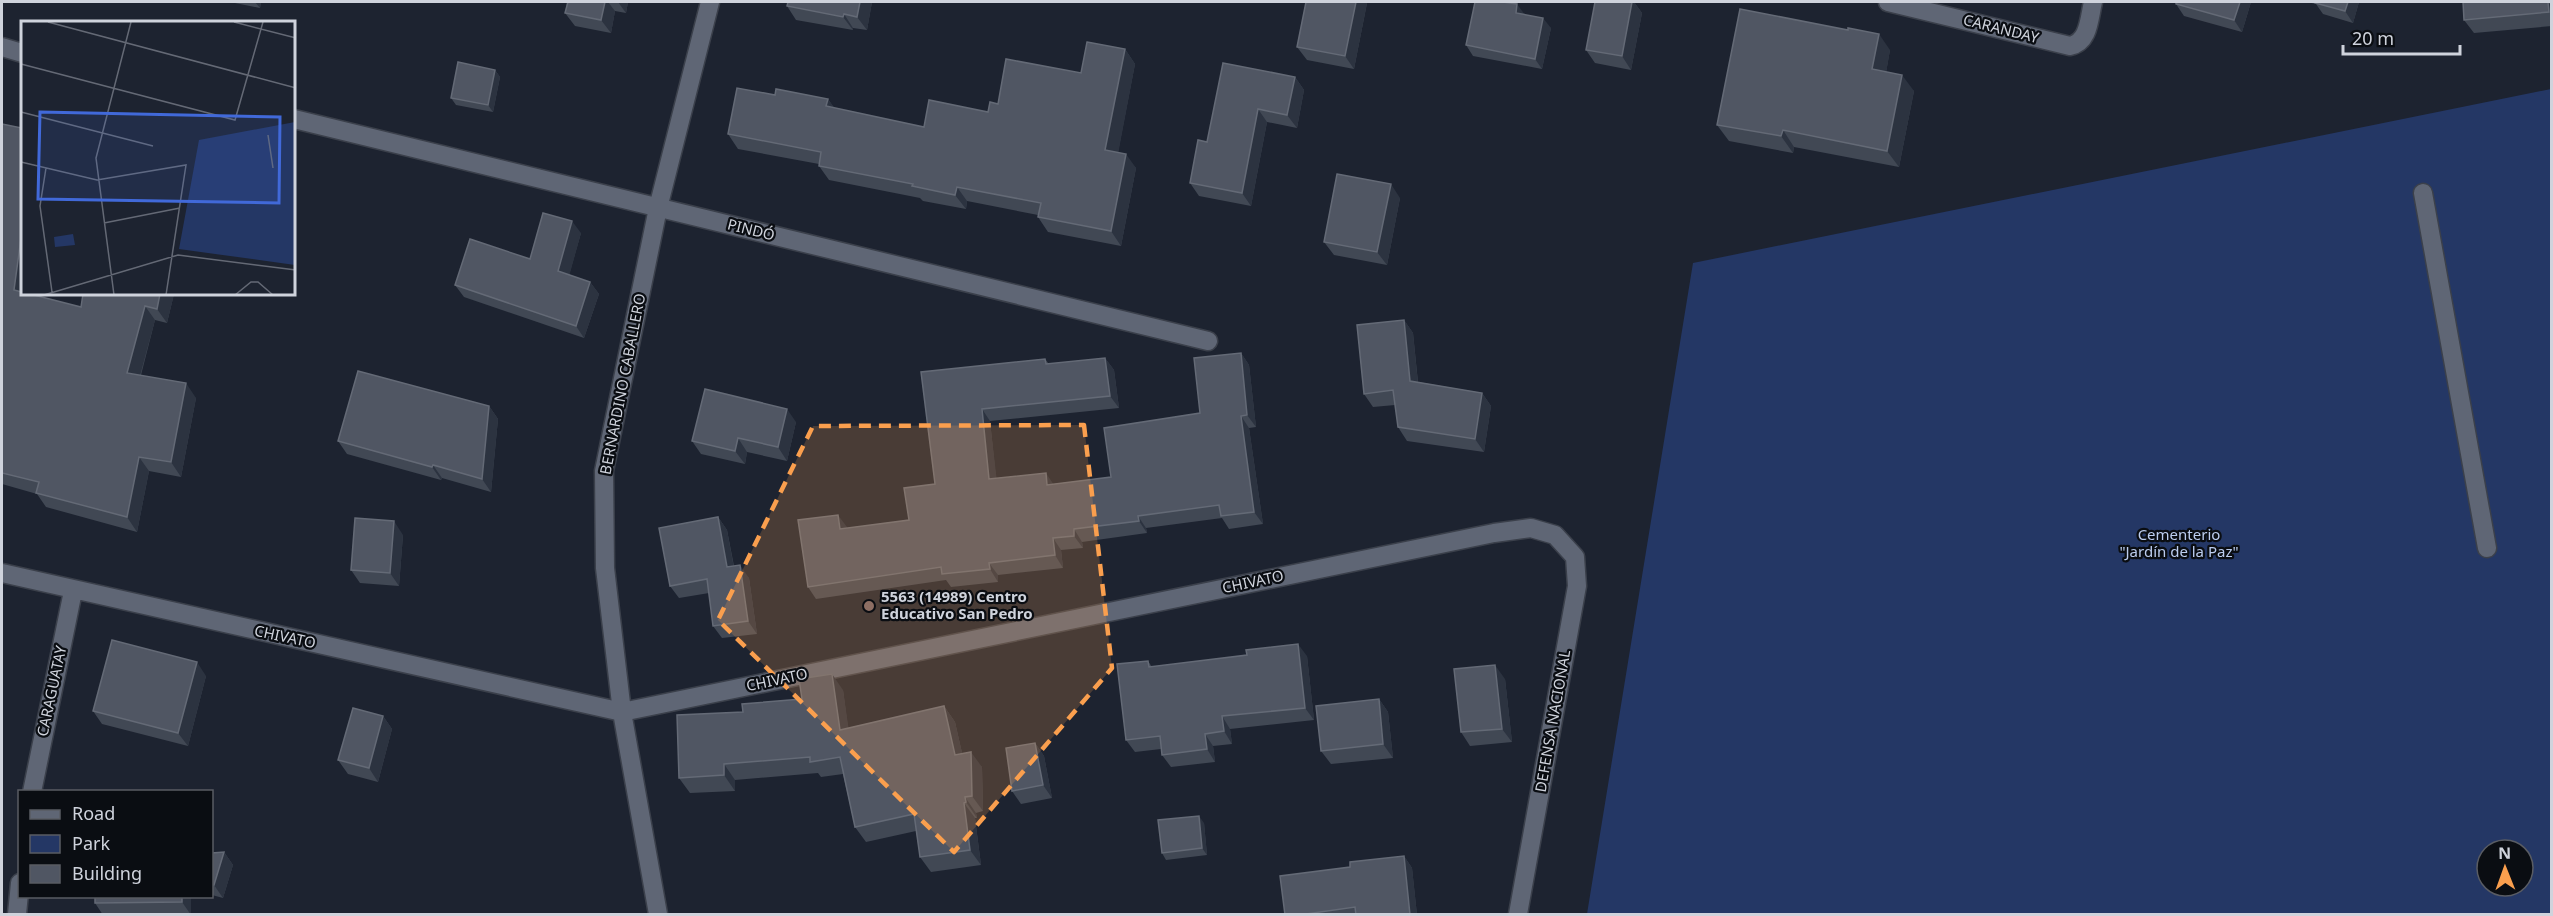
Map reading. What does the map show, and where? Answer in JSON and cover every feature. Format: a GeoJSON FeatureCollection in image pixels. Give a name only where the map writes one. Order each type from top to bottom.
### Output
{"type":"FeatureCollection","features":[{"type":"Feature","properties":{"kind":"street","name":"BERNARDINO CABALLERO"},"geometry":{"type":"LineString","coordinates":[[658,915],[622,712],[605,568],[604,471],[658,208],[710,2]]}},
{"type":"Feature","properties":{"kind":"street","name":"CARANDAY"},"geometry":{"type":"LineString","coordinates":[[1888,2],[2070,46],[2079,44],[2085,37],[2093,2]]}},
{"type":"Feature","properties":{"kind":"street"},"geometry":{"type":"LineString","coordinates":[[2,47],[21,52]]}},
{"type":"Feature","properties":{"kind":"street","name":"PINDÓ"},"geometry":{"type":"LineString","coordinates":[[296,119],[1208,340]]}},
{"type":"Feature","properties":{"kind":"street"},"geometry":{"type":"LineString","coordinates":[[2423,194],[2487,548]]}},
{"type":"Feature","properties":{"kind":"street","name":"CHIVATO"},"geometry":{"type":"LineString","coordinates":[[2,573],[73,591],[622,712],[1494,533],[1531,528],[1556,535]]}},
{"type":"Feature","properties":{"kind":"street","name":"DEFENSA NACIONAL"},"geometry":{"type":"LineString","coordinates":[[1518,915],[1577,586],[1575,557],[1556,535]]}},
{"type":"Feature","properties":{"kind":"street","name":"CARAGUATAY"},"geometry":{"type":"LineString","coordinates":[[32,790],[73,591]]}},
{"type":"Feature","properties":{"kind":"street"},"geometry":{"type":"LineString","coordinates":[[17,915],[19,898]]}},
{"type":"Feature","properties":{"kind":"highlighted area"},"geometry":{"type":"Polygon","coordinates":[[[1084,425],[1112,668],[954,852],[718,620],[813,426],[1084,425]]]}},
{"type":"Feature","properties":{"kind":"green space","name":"Cementerio \"Jardín de la Paz\""},"geometry":{"type":"Polygon","coordinates":[[[2551,89],[2551,914],[1587,914],[1693,263],[2551,89]]]}},
{"type":"Feature","properties":{"kind":"building"},"geometry":{"type":"Polygon","coordinates":[[[568,2],[605,2],[601,20],[565,13],[568,2]]]}},
{"type":"Feature","properties":{"kind":"building"},"geometry":{"type":"Polygon","coordinates":[[[788,2],[860,2],[857,17],[844,14],[843,17],[787,6],[788,2]]]}},
{"type":"Feature","properties":{"kind":"building"},"geometry":{"type":"Polygon","coordinates":[[[1306,2],[1356,2],[1345,56],[1297,47],[1306,2]]]}},
{"type":"Feature","properties":{"kind":"building"},"geometry":{"type":"Polygon","coordinates":[[[1475,2],[1517,4],[1516,13],[1543,18],[1535,59],[1466,45],[1475,2]]]}},
{"type":"Feature","properties":{"kind":"building"},"geometry":{"type":"Polygon","coordinates":[[[1595,2],[1632,2],[1622,56],[1586,50],[1595,2]]]}},
{"type":"Feature","properties":{"kind":"building"},"geometry":{"type":"Polygon","coordinates":[[[2176,2],[2240,2],[2234,20],[2176,4],[2176,2]]]}},
{"type":"Feature","properties":{"kind":"building"},"geometry":{"type":"Polygon","coordinates":[[[2315,2],[2348,2],[2345,11],[2315,2]]]}},
{"type":"Feature","properties":{"kind":"building"},"geometry":{"type":"Polygon","coordinates":[[[2463,2],[2548,2],[2549,12],[2464,20],[2463,2]]]}},
{"type":"Feature","properties":{"kind":"building"},"geometry":{"type":"Polygon","coordinates":[[[1740,9],[1879,34],[1872,69],[1902,75],[1887,151],[1783,130],[1781,136],[1717,125],[1740,9]]]}},
{"type":"Feature","properties":{"kind":"building"},"geometry":{"type":"Polygon","coordinates":[[[1087,42],[1125,49],[1105,150],[1126,154],[1111,231],[1038,217],[1041,203],[957,187],[955,195],[912,186],[913,184],[819,166],[821,152],[728,134],[737,88],[775,95],[776,89],[828,99],[826,106],[924,127],[929,100],[988,112],[990,102],[998,104],[1006,59],[1081,73],[1087,42]]]}},
{"type":"Feature","properties":{"kind":"building"},"geometry":{"type":"Polygon","coordinates":[[[458,62],[495,70],[488,105],[451,98],[458,62]]]}},
{"type":"Feature","properties":{"kind":"building"},"geometry":{"type":"Polygon","coordinates":[[[1223,63],[1295,77],[1287,115],[1258,109],[1242,193],[1190,183],[1198,140],[1207,142],[1223,63]]]}},
{"type":"Feature","properties":{"kind":"building"},"geometry":{"type":"Polygon","coordinates":[[[2,124],[21,128],[21,238],[14,290],[21,292],[21,296],[38,296],[81,307],[83,296],[160,296],[157,309],[145,306],[127,373],[186,383],[171,462],[139,457],[127,517],[36,493],[39,482],[2,473],[2,124]]]}},
{"type":"Feature","properties":{"kind":"building"},"geometry":{"type":"Polygon","coordinates":[[[1337,174],[1391,184],[1377,252],[1324,242],[1337,174]]]}},
{"type":"Feature","properties":{"kind":"building"},"geometry":{"type":"Polygon","coordinates":[[[543,213],[572,221],[558,271],[590,282],[576,326],[455,285],[470,239],[530,259],[543,213]]]}},
{"type":"Feature","properties":{"kind":"building"},"geometry":{"type":"Polygon","coordinates":[[[1404,320],[1410,381],[1482,393],[1475,439],[1398,427],[1393,390],[1364,394],[1357,325],[1404,320]]]}},
{"type":"Feature","properties":{"kind":"building"},"geometry":{"type":"Polygon","coordinates":[[[1241,353],[1247,415],[1241,416],[1254,512],[1221,516],[1219,505],[1138,516],[1139,521],[1074,529],[1074,536],[1053,538],[1055,555],[989,563],[990,569],[942,574],[941,567],[808,587],[798,520],[838,515],[840,529],[909,520],[904,488],[935,484],[921,372],[1045,359],[1046,364],[1105,358],[1110,396],[982,409],[989,479],[1046,473],[1047,485],[1111,477],[1104,428],[1200,413],[1194,358],[1241,353]]]}},
{"type":"Feature","properties":{"kind":"building"},"geometry":{"type":"Polygon","coordinates":[[[358,371],[489,406],[482,479],[338,441],[358,371]]]}},
{"type":"Feature","properties":{"kind":"building"},"geometry":{"type":"Polygon","coordinates":[[[705,389],[787,409],[778,447],[738,438],[735,451],[692,441],[705,389]]]}},
{"type":"Feature","properties":{"kind":"building"},"geometry":{"type":"Polygon","coordinates":[[[718,517],[727,567],[740,565],[748,621],[713,626],[707,579],[670,586],[659,528],[718,517]]]}},
{"type":"Feature","properties":{"kind":"building"},"geometry":{"type":"Polygon","coordinates":[[[355,518],[394,521],[390,573],[351,570],[355,518]]]}},
{"type":"Feature","properties":{"kind":"building"},"geometry":{"type":"Polygon","coordinates":[[[112,640],[197,662],[178,733],[93,711],[112,640]]]}},
{"type":"Feature","properties":{"kind":"building"},"geometry":{"type":"Polygon","coordinates":[[[1298,644],[1305,708],[1222,716],[1224,731],[1205,734],[1207,749],[1162,755],[1160,736],[1126,740],[1117,664],[1148,661],[1149,667],[1247,655],[1246,650],[1298,644]]]}},
{"type":"Feature","properties":{"kind":"building"},"geometry":{"type":"Polygon","coordinates":[[[1495,665],[1502,729],[1461,732],[1454,669],[1495,665]]]}},
{"type":"Feature","properties":{"kind":"building"},"geometry":{"type":"Polygon","coordinates":[[[832,674],[840,730],[944,706],[955,755],[971,752],[972,796],[965,797],[966,802],[964,803],[970,850],[920,857],[914,814],[855,827],[840,757],[810,762],[810,757],[724,764],[724,775],[679,778],[677,715],[743,712],[742,704],[802,699],[799,679],[832,674]]]}},
{"type":"Feature","properties":{"kind":"building"},"geometry":{"type":"Polygon","coordinates":[[[1379,699],[1383,744],[1321,751],[1316,706],[1379,699]]]}},
{"type":"Feature","properties":{"kind":"building"},"geometry":{"type":"Polygon","coordinates":[[[353,708],[383,716],[369,768],[338,760],[353,708]]]}},
{"type":"Feature","properties":{"kind":"building"},"geometry":{"type":"Polygon","coordinates":[[[1035,743],[1043,785],[1012,791],[1006,748],[1035,743]]]}},
{"type":"Feature","properties":{"kind":"building"},"geometry":{"type":"Polygon","coordinates":[[[1199,816],[1202,848],[1162,853],[1158,820],[1199,816]]]}},
{"type":"Feature","properties":{"kind":"building"},"geometry":{"type":"Polygon","coordinates":[[[224,852],[214,885],[213,885],[213,853],[224,852]]]}},
{"type":"Feature","properties":{"kind":"building"},"geometry":{"type":"Polygon","coordinates":[[[1404,856],[1410,915],[1356,915],[1355,907],[1285,915],[1280,876],[1350,867],[1350,862],[1404,856]]]}},
{"type":"Feature","properties":{"kind":"building"},"geometry":{"type":"Polygon","coordinates":[[[95,898],[182,898],[182,902],[95,903],[95,898]]]}},
{"type":"Feature","properties":{"kind":"place","name":"5563 (14989) Centro Educativo San Pedro"},"geometry":{"type":"Point","coordinates":[869,606]}}]}
